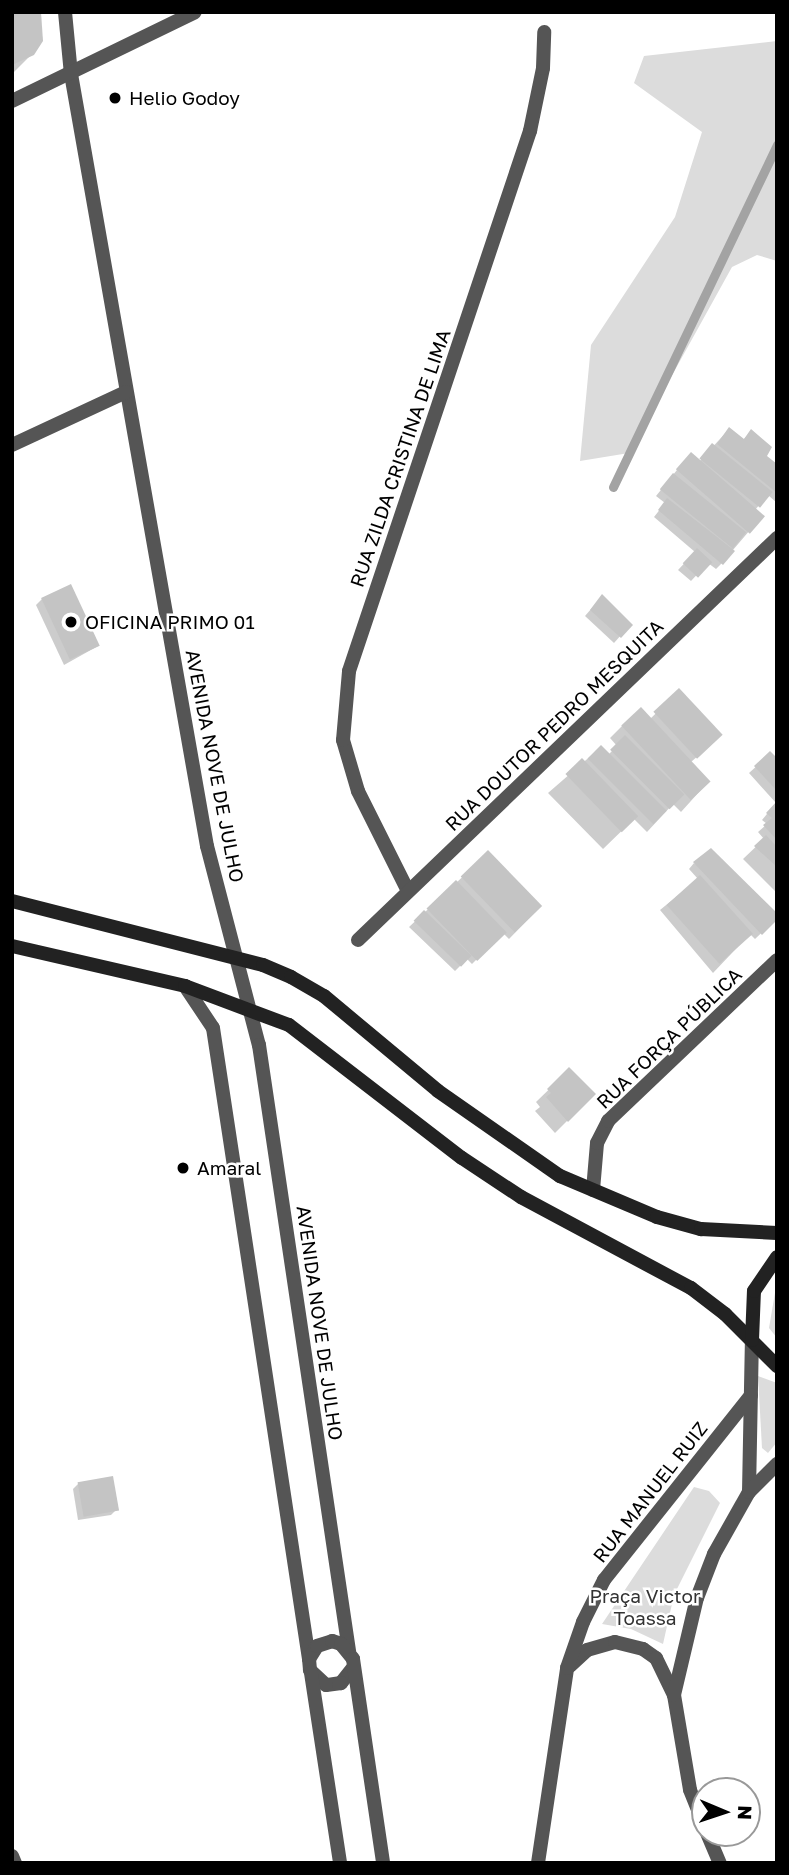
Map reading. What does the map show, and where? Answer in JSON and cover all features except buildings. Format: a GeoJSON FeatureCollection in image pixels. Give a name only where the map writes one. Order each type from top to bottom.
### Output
{"type":"FeatureCollection","features":[{"type":"Feature","properties":{"kind":"main road"},"geometry":{"type":"LineString","coordinates":[[12,901],[240,960],[291,977],[324,996],[438,1091],[525,1154],[593,1191],[657,1217],[701,1229],[777,1233]]}},
{"type":"Feature","properties":{"kind":"main road"},"geometry":{"type":"LineString","coordinates":[[12,946],[185,986],[252,1009],[316,1044],[462,1158],[521,1197],[691,1288],[752,1340],[777,1366]]}},
{"type":"Feature","properties":{"kind":"main road"},"geometry":{"type":"LineString","coordinates":[[752,1340],[754,1291],[777,1256]]}},
{"type":"Feature","properties":{"kind":"street","name":"AVENIDA NOVE DE JULHO"},"geometry":{"type":"LineString","coordinates":[[65,12],[71,74],[207,846],[252,1009],[383,1863]]}},
{"type":"Feature","properties":{"kind":"street"},"geometry":{"type":"LineString","coordinates":[[12,101],[195,12]]}},
{"type":"Feature","properties":{"kind":"street","name":"RUA ZILDA CRISTINA DE LIMA"},"geometry":{"type":"LineString","coordinates":[[408,891],[358,791],[343,740],[349,671],[530,131],[543,68],[544,32]]}},
{"type":"Feature","properties":{"kind":"street"},"geometry":{"type":"LineString","coordinates":[[12,445],[126,392]]}},
{"type":"Feature","properties":{"kind":"street","name":"RUA DOUTOR PEDRO MESQUITA"},"geometry":{"type":"LineString","coordinates":[[358,940],[777,538]]}},
{"type":"Feature","properties":{"kind":"street","name":"RUA FORÇA PÚBLICA"},"geometry":{"type":"LineString","coordinates":[[593,1191],[597,1143],[608,1121],[777,960]]}},
{"type":"Feature","properties":{"kind":"street"},"geometry":{"type":"LineString","coordinates":[[185,986],[213,1028],[340,1863]]}},
{"type":"Feature","properties":{"kind":"street"},"geometry":{"type":"LineString","coordinates":[[749,1492],[752,1340]]}},
{"type":"Feature","properties":{"kind":"street","name":"RUA MANUEL RUIZ"},"geometry":{"type":"LineString","coordinates":[[538,1863],[567,1668],[604,1580],[751,1395]]}},
{"type":"Feature","properties":{"kind":"street"},"geometry":{"type":"LineString","coordinates":[[674,1695],[697,1598],[714,1553],[749,1492],[777,1464]]}},
{"type":"Feature","properties":{"kind":"street"},"geometry":{"type":"LineString","coordinates":[[310,1665],[322,1643],[341,1644],[349,1651]]}},
{"type":"Feature","properties":{"kind":"street"},"geometry":{"type":"LineString","coordinates":[[567,1668],[599,1644],[630,1645],[656,1658],[674,1695],[691,1792]]}},
{"type":"Feature","properties":{"kind":"street"},"geometry":{"type":"LineString","coordinates":[[310,1665],[326,1685],[337,1685],[352,1669]]}},
{"type":"Feature","properties":{"kind":"street"},"geometry":{"type":"LineString","coordinates":[[12,1856],[15,1863]]}},
{"type":"Feature","properties":{"kind":"green space"},"geometry":{"type":"Polygon","coordinates":[[[777,41],[777,261],[757,255],[732,267],[629,453],[580,461],[591,345],[675,217],[702,132],[634,83],[644,56],[777,41]]]}},
{"type":"Feature","properties":{"kind":"green space"},"geometry":{"type":"Polygon","coordinates":[[[777,1281],[777,1338],[769,1328],[777,1281]]]}},
{"type":"Feature","properties":{"kind":"green space"},"geometry":{"type":"Polygon","coordinates":[[[758,1376],[777,1383],[777,1442],[768,1453],[762,1448],[758,1376]]]}},
{"type":"Feature","properties":{"kind":"green space","name":"Praça Victor Toassa"},"geometry":{"type":"Polygon","coordinates":[[[694,1487],[709,1491],[720,1503],[674,1595],[663,1644],[631,1629],[602,1624],[694,1487]]]}},
{"type":"Feature","properties":{"kind":"waterway"},"geometry":{"type":"LineString","coordinates":[[613,487],[777,144]]}},
{"type":"Feature","properties":{"kind":"place","name":"Helio Godoy"},"geometry":{"type":"Point","coordinates":[115,98]}},
{"type":"Feature","properties":{"kind":"place","name":"OFICINA PRIMO 01"},"geometry":{"type":"Point","coordinates":[71,622]}},
{"type":"Feature","properties":{"kind":"place","name":"Amaral"},"geometry":{"type":"Point","coordinates":[183,1168]}}]}
